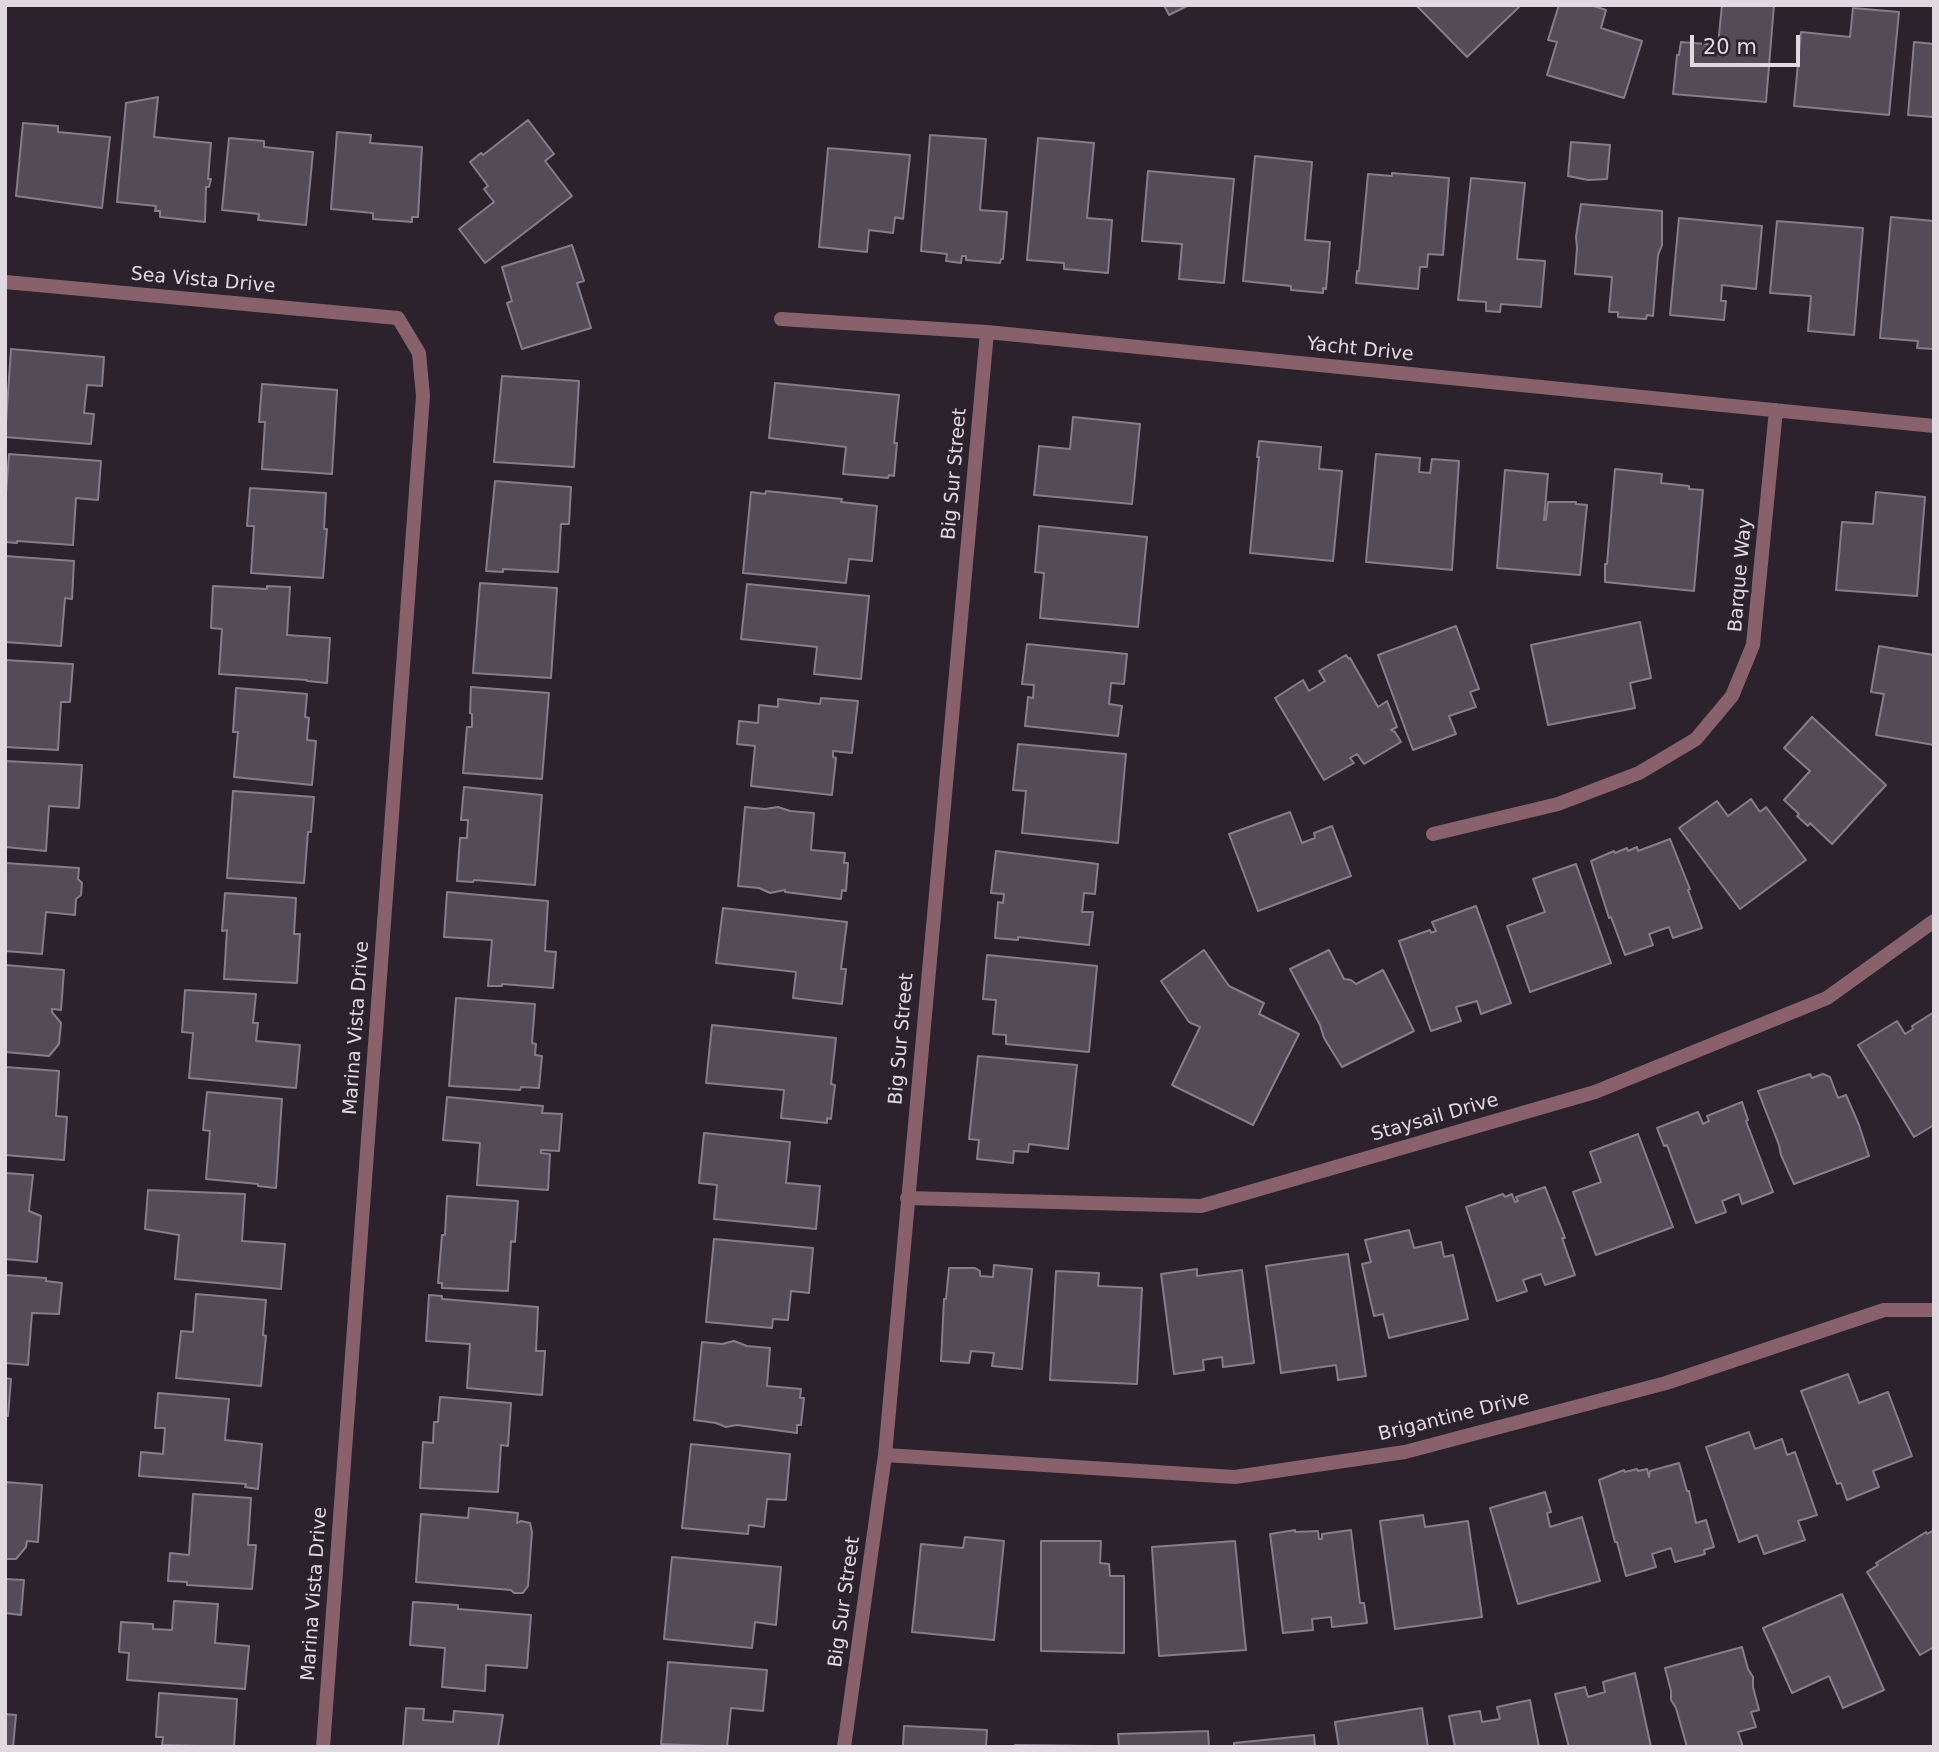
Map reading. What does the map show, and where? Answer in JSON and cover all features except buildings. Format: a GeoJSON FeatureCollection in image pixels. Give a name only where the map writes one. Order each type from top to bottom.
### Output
{"type":"FeatureCollection","features":[{"type":"Feature","properties":{"kind":"street","name":"Sea Vista Drive"},"geometry":{"type":"LineString","coordinates":[[5,282],[398,318]]}},
{"type":"Feature","properties":{"kind":"street","name":"Marina Vista Drive"},"geometry":{"type":"LineString","coordinates":[[323,1747],[424,396],[419,353],[398,318]]}},
{"type":"Feature","properties":{"kind":"street","name":"Yacht Drive"},"geometry":{"type":"LineString","coordinates":[[781,319],[987,332],[1934,426]]}},
{"type":"Feature","properties":{"kind":"street","name":"Big Sur Street"},"geometry":{"type":"LineString","coordinates":[[844,1747],[885,1455],[987,332]]}},
{"type":"Feature","properties":{"kind":"street","name":"Barque Way"},"geometry":{"type":"LineString","coordinates":[[1433,834],[1558,804],[1639,773],[1696,739],[1732,696],[1754,645],[1776,410]]}},
{"type":"Feature","properties":{"kind":"street","name":"Staysail Drive"},"geometry":{"type":"LineString","coordinates":[[907,1198],[1201,1206],[1595,1092],[1827,998],[1934,920]]}},
{"type":"Feature","properties":{"kind":"street","name":"Brigantine Drive"},"geometry":{"type":"LineString","coordinates":[[885,1455],[1235,1477],[1405,1452],[1666,1383],[1884,1310],[1934,1310]]}}]}
